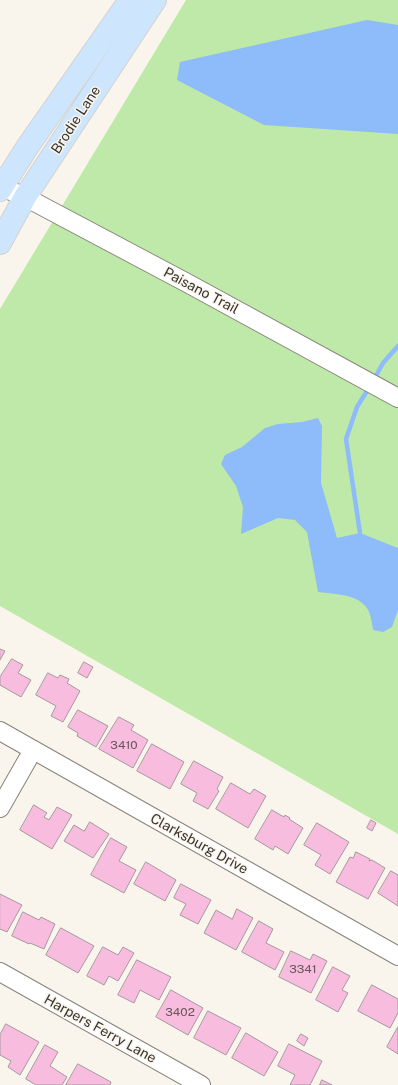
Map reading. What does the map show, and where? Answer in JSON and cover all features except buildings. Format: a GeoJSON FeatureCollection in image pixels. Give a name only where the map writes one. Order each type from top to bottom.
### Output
{"type":"FeatureCollection","features":[{"type":"Feature","properties":{"kind":"main road","name":"Brodie Lane"},"geometry":{"type":"LineString","coordinates":[[1,189],[28,146],[130,0]]}},
{"type":"Feature","properties":{"kind":"main road","name":"Brodie Lane"},"geometry":{"type":"LineString","coordinates":[[0,243],[25,197],[154,0]]}},
{"type":"Feature","properties":{"kind":"street","name":"Paisano Trail"},"geometry":{"type":"LineString","coordinates":[[1,189],[25,197],[189,284],[398,398]]}},
{"type":"Feature","properties":{"kind":"street","name":"Clarksburg Drive"},"geometry":{"type":"LineString","coordinates":[[0,731],[398,956]]}},
{"type":"Feature","properties":{"kind":"street"},"geometry":{"type":"LineString","coordinates":[[0,808],[33,750]]}},
{"type":"Feature","properties":{"kind":"street","name":"Harpers Ferry Lane"},"geometry":{"type":"LineString","coordinates":[[0,972],[201,1085]]}},
{"type":"Feature","properties":{"kind":"green space"},"geometry":{"type":"Polygon","coordinates":[[[186,0],[398,0],[398,834],[0,606],[0,309],[186,0]]]}},
{"type":"Feature","properties":{"kind":"water"},"geometry":{"type":"Polygon","coordinates":[[[367,20],[398,25],[398,134],[264,125],[177,80],[180,62],[367,20]]]}},
{"type":"Feature","properties":{"kind":"water"},"geometry":{"type":"Polygon","coordinates":[[[318,418],[322,426],[321,483],[337,538],[360,533],[398,548],[398,610],[392,627],[383,632],[373,630],[369,612],[365,606],[354,598],[339,594],[318,592],[307,532],[295,520],[278,518],[241,534],[243,507],[236,486],[221,464],[225,455],[242,447],[265,428],[278,424],[302,422],[318,418]]]}},
{"type":"Feature","properties":{"kind":"waterway"},"geometry":{"type":"LineString","coordinates":[[377,374],[383,363],[398,346]]}},
{"type":"Feature","properties":{"kind":"waterway"},"geometry":{"type":"LineString","coordinates":[[360,533],[346,439],[357,407],[367,391]]}}]}
